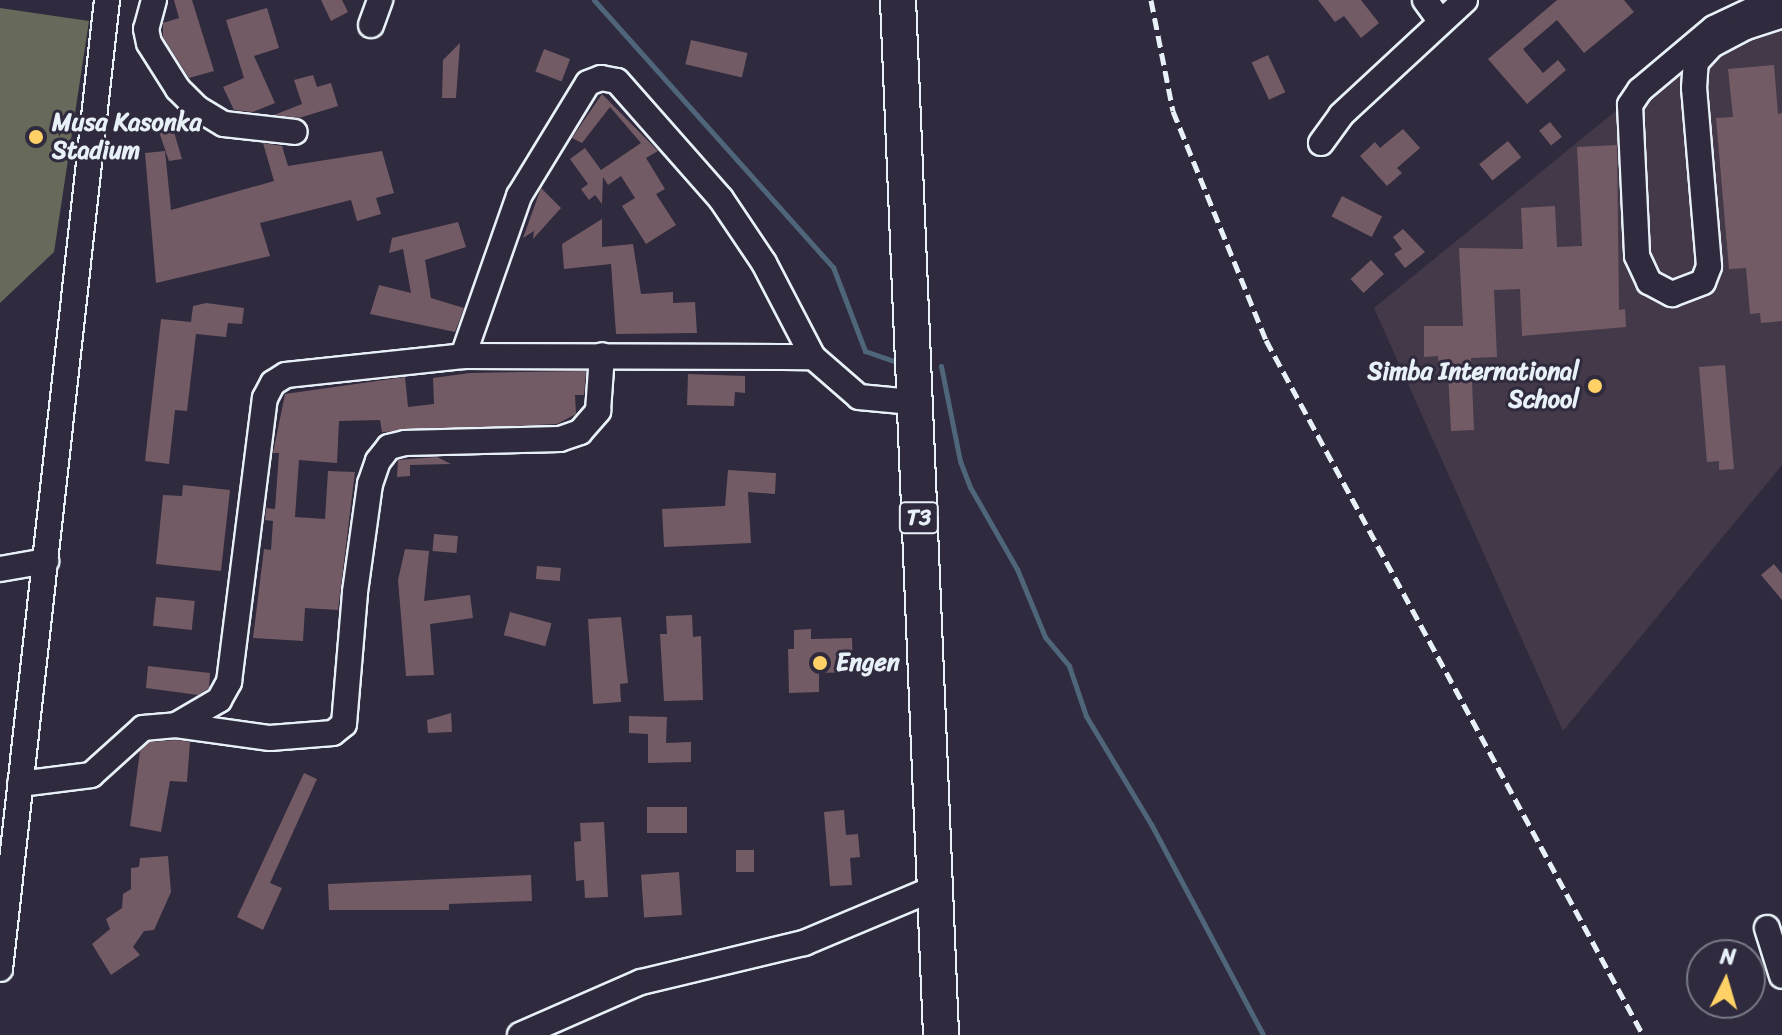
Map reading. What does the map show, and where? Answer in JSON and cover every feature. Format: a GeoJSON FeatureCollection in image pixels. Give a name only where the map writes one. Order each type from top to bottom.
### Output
{"type":"FeatureCollection","features":[{"type":"Feature","properties":{"kind":"highway","name":"T3"},"geometry":{"type":"LineString","coordinates":[[898,0],[912,402],[941,1035]]}},
{"type":"Feature","properties":{"kind":"street"},"geometry":{"type":"LineString","coordinates":[[0,969],[107,0]]}},
{"type":"Feature","properties":{"kind":"street"},"geometry":{"type":"LineString","coordinates":[[154,0],[146,29],[149,43],[178,89],[197,108],[224,124],[295,132]]}},
{"type":"Feature","properties":{"kind":"street"},"geometry":{"type":"LineString","coordinates":[[371,25],[380,0]]}},
{"type":"Feature","properties":{"kind":"street"},"geometry":{"type":"LineString","coordinates":[[1425,0],[1440,21]]}},
{"type":"Feature","properties":{"kind":"street"},"geometry":{"type":"LineString","coordinates":[[1321,143],[1341,115],[1465,0]]}},
{"type":"Feature","properties":{"kind":"street"},"geometry":{"type":"LineString","coordinates":[[1773,0],[1714,28],[1640,90],[1630,105],[1637,256],[1649,282],[1672,294],[1703,282],[1709,266],[1694,88],[1696,62],[1712,45],[1746,27],[1782,15]]}},
{"type":"Feature","properties":{"kind":"street"},"geometry":{"type":"LineString","coordinates":[[463,356],[519,196],[588,83],[601,78],[617,81],[721,199],[764,263],[813,357],[859,397],[912,402]]}},
{"type":"Feature","properties":{"kind":"street"},"geometry":{"type":"LineString","coordinates":[[20,784],[91,775],[143,728],[176,725],[270,738],[333,733],[344,724],[355,592],[370,484],[378,461],[389,447],[405,443],[545,440],[580,432],[598,411],[602,355]]}},
{"type":"Feature","properties":{"kind":"street"},"geometry":{"type":"LineString","coordinates":[[176,725],[219,700],[229,682],[265,398],[273,383],[286,375],[463,356],[813,357]]}},
{"type":"Feature","properties":{"kind":"street"},"geometry":{"type":"LineString","coordinates":[[0,569],[46,561]]}},
{"type":"Feature","properties":{"kind":"street"},"geometry":{"type":"LineString","coordinates":[[520,1035],[641,982],[804,943],[935,888]]}},
{"type":"Feature","properties":{"kind":"street"},"geometry":{"type":"LineString","coordinates":[[1767,928],[1782,976]]}},
{"type":"Feature","properties":{"kind":"shaded area","name":"Simba International School"},"geometry":{"type":"Polygon","coordinates":[[[1752,0],[1782,0],[1782,465],[1563,731],[1374,308],[1752,0]]]}},
{"type":"Feature","properties":{"kind":"green space","name":"Musa Kasonka Stadium"},"geometry":{"type":"Polygon","coordinates":[[[0,8],[89,21],[54,252],[0,303],[0,8]]]}},
{"type":"Feature","properties":{"kind":"building"},"geometry":{"type":"Polygon","coordinates":[[[174,0],[192,0],[214,71],[189,78],[163,37],[163,23],[179,18],[174,0]]]}},
{"type":"Feature","properties":{"kind":"building"},"geometry":{"type":"Polygon","coordinates":[[[321,0],[342,0],[348,12],[331,21],[321,0]]]}},
{"type":"Feature","properties":{"kind":"building"},"geometry":{"type":"Polygon","coordinates":[[[1318,0],[1361,0],[1379,23],[1361,38],[1344,16],[1335,22],[1318,0]]]}},
{"type":"Feature","properties":{"kind":"building"},"geometry":{"type":"Polygon","coordinates":[[[1557,0],[1624,0],[1634,12],[1584,53],[1557,20],[1523,49],[1543,73],[1558,60],[1566,70],[1527,104],[1488,59],[1557,0]]]}},
{"type":"Feature","properties":{"kind":"building"},"geometry":{"type":"Polygon","coordinates":[[[267,8],[279,48],[254,56],[275,103],[253,112],[234,110],[223,87],[244,78],[226,20],[267,8]]]}},
{"type":"Feature","properties":{"kind":"building"},"geometry":{"type":"Polygon","coordinates":[[[691,40],[748,53],[742,77],[685,64],[691,40]]]}},
{"type":"Feature","properties":{"kind":"building"},"geometry":{"type":"Polygon","coordinates":[[[460,43],[456,98],[442,98],[443,60],[460,43]]]}},
{"type":"Feature","properties":{"kind":"building"},"geometry":{"type":"Polygon","coordinates":[[[544,49],[570,59],[562,81],[535,71],[544,49]]]}},
{"type":"Feature","properties":{"kind":"building"},"geometry":{"type":"Polygon","coordinates":[[[1268,55],[1285,92],[1269,100],[1252,63],[1268,55]]]}},
{"type":"Feature","properties":{"kind":"building"},"geometry":{"type":"Polygon","coordinates":[[[1774,65],[1778,114],[1782,113],[1782,321],[1761,323],[1760,313],[1750,314],[1746,268],[1729,269],[1716,118],[1733,117],[1728,69],[1774,65]]]}},
{"type":"Feature","properties":{"kind":"building"},"geometry":{"type":"Polygon","coordinates":[[[313,75],[317,87],[331,83],[338,106],[299,118],[274,115],[302,104],[294,80],[313,75]]]}},
{"type":"Feature","properties":{"kind":"building"},"geometry":{"type":"Polygon","coordinates":[[[602,94],[658,151],[646,158],[665,189],[656,194],[676,225],[646,244],[622,206],[635,198],[621,176],[608,185],[603,177],[602,204],[595,195],[589,200],[581,189],[588,184],[570,159],[585,148],[601,170],[641,143],[610,107],[582,143],[572,138],[602,94]]]}},
{"type":"Feature","properties":{"kind":"building"},"geometry":{"type":"Polygon","coordinates":[[[1550,122],[1562,137],[1551,146],[1539,131],[1550,122]]]}},
{"type":"Feature","properties":{"kind":"building"},"geometry":{"type":"Polygon","coordinates":[[[1403,129],[1420,148],[1397,168],[1402,173],[1387,186],[1360,156],[1375,142],[1380,148],[1403,129]]]}},
{"type":"Feature","properties":{"kind":"building"},"geometry":{"type":"Polygon","coordinates":[[[159,132],[174,132],[182,159],[169,161],[159,132]]]}},
{"type":"Feature","properties":{"kind":"building"},"geometry":{"type":"Polygon","coordinates":[[[1508,141],[1521,157],[1492,181],[1479,164],[1508,141]]]}},
{"type":"Feature","properties":{"kind":"building"},"geometry":{"type":"Polygon","coordinates":[[[263,143],[282,146],[288,166],[382,151],[394,193],[376,198],[381,214],[357,221],[351,200],[260,223],[270,256],[156,283],[145,153],[165,151],[171,210],[274,181],[263,143]]]}},
{"type":"Feature","properties":{"kind":"building"},"geometry":{"type":"Polygon","coordinates":[[[1617,145],[1619,310],[1625,309],[1626,327],[1522,336],[1520,289],[1494,290],[1497,357],[1471,358],[1474,430],[1451,431],[1448,371],[1439,372],[1438,356],[1424,357],[1424,326],[1463,326],[1459,248],[1523,249],[1521,208],[1555,206],[1557,247],[1582,246],[1577,147],[1617,145]]]}},
{"type":"Feature","properties":{"kind":"building"},"geometry":{"type":"Polygon","coordinates":[[[541,188],[561,208],[533,239],[534,231],[523,238],[541,188]]]}},
{"type":"Feature","properties":{"kind":"building"},"geometry":{"type":"Polygon","coordinates":[[[1342,196],[1382,216],[1372,237],[1332,216],[1342,196]]]}},
{"type":"Feature","properties":{"kind":"building"},"geometry":{"type":"Polygon","coordinates":[[[602,219],[602,247],[633,244],[641,294],[673,292],[673,303],[695,302],[697,333],[616,334],[611,264],[564,269],[562,244],[602,219]]]}},
{"type":"Feature","properties":{"kind":"building"},"geometry":{"type":"Polygon","coordinates":[[[458,222],[466,247],[425,260],[431,298],[464,308],[455,332],[370,314],[379,285],[411,293],[403,249],[389,253],[392,238],[458,222]]]}},
{"type":"Feature","properties":{"kind":"building"},"geometry":{"type":"Polygon","coordinates":[[[1403,229],[1425,252],[1405,268],[1394,254],[1402,249],[1393,237],[1403,229]]]}},
{"type":"Feature","properties":{"kind":"building"},"geometry":{"type":"Polygon","coordinates":[[[1371,260],[1384,274],[1363,293],[1351,279],[1371,260]]]}},
{"type":"Feature","properties":{"kind":"building"},"geometry":{"type":"Polygon","coordinates":[[[206,303],[244,308],[242,324],[228,323],[226,337],[196,334],[187,411],[175,410],[169,464],[145,461],[161,319],[191,322],[193,306],[206,303]]]}},
{"type":"Feature","properties":{"kind":"building"},"geometry":{"type":"Polygon","coordinates":[[[1725,365],[1734,469],[1719,470],[1719,461],[1707,462],[1699,367],[1725,365]]]}},
{"type":"Feature","properties":{"kind":"building"},"geometry":{"type":"Polygon","coordinates":[[[586,371],[584,395],[575,395],[576,414],[557,424],[382,432],[380,420],[339,421],[337,463],[299,460],[295,517],[325,519],[328,471],[355,472],[338,610],[305,608],[303,641],[253,638],[264,549],[271,550],[273,521],[265,520],[266,508],[275,509],[279,453],[273,453],[285,394],[405,377],[408,407],[434,404],[433,378],[470,373],[586,371]]]}},
{"type":"Feature","properties":{"kind":"building"},"geometry":{"type":"Polygon","coordinates":[[[688,374],[745,376],[745,393],[735,392],[734,406],[687,405],[688,374]]]}},
{"type":"Feature","properties":{"kind":"building"},"geometry":{"type":"Polygon","coordinates":[[[437,457],[451,464],[410,465],[410,476],[397,477],[398,460],[437,457]]]}},
{"type":"Feature","properties":{"kind":"building"},"geometry":{"type":"Polygon","coordinates":[[[728,470],[776,473],[775,494],[748,492],[751,543],[664,547],[662,509],[725,506],[728,470]]]}},
{"type":"Feature","properties":{"kind":"building"},"geometry":{"type":"Polygon","coordinates":[[[183,485],[230,490],[221,571],[156,564],[163,495],[182,496],[183,485]]]}},
{"type":"Feature","properties":{"kind":"building"},"geometry":{"type":"Polygon","coordinates":[[[434,534],[458,536],[456,553],[433,551],[434,534]]]}},
{"type":"Feature","properties":{"kind":"building"},"geometry":{"type":"Polygon","coordinates":[[[405,549],[429,551],[424,601],[470,595],[473,618],[430,624],[434,675],[406,676],[398,580],[405,549]]]}},
{"type":"Feature","properties":{"kind":"building"},"geometry":{"type":"Polygon","coordinates":[[[1774,564],[1782,574],[1782,600],[1761,575],[1774,564]]]}},
{"type":"Feature","properties":{"kind":"building"},"geometry":{"type":"Polygon","coordinates":[[[537,566],[561,568],[560,581],[536,579],[537,566]]]}},
{"type":"Feature","properties":{"kind":"building"},"geometry":{"type":"Polygon","coordinates":[[[156,597],[195,601],[192,630],[153,626],[156,597]]]}},
{"type":"Feature","properties":{"kind":"building"},"geometry":{"type":"Polygon","coordinates":[[[510,612],[552,623],[545,646],[504,635],[510,612]]]}},
{"type":"Feature","properties":{"kind":"building"},"geometry":{"type":"Polygon","coordinates":[[[692,615],[693,637],[701,636],[703,700],[664,701],[660,634],[667,634],[666,616],[692,615]]]}},
{"type":"Feature","properties":{"kind":"building"},"geometry":{"type":"Polygon","coordinates":[[[621,617],[628,683],[620,684],[621,702],[593,704],[588,619],[621,617]]]}},
{"type":"Feature","properties":{"kind":"building"},"geometry":{"type":"Polygon","coordinates":[[[811,629],[811,639],[852,638],[853,672],[819,673],[819,692],[789,693],[788,649],[794,649],[794,630],[811,629]]]}},
{"type":"Feature","properties":{"kind":"building"},"geometry":{"type":"Polygon","coordinates":[[[148,666],[210,673],[209,688],[198,695],[146,688],[148,666]]]}},
{"type":"Feature","properties":{"kind":"building"},"geometry":{"type":"Polygon","coordinates":[[[451,713],[452,732],[428,733],[427,720],[451,713]]]}},
{"type":"Feature","properties":{"kind":"building"},"geometry":{"type":"Polygon","coordinates":[[[629,716],[667,717],[666,743],[691,742],[691,762],[648,763],[648,734],[629,733],[629,716]]]}},
{"type":"Feature","properties":{"kind":"building"},"geometry":{"type":"Polygon","coordinates":[[[149,742],[190,742],[187,782],[170,781],[161,832],[130,826],[140,751],[149,742]]]}},
{"type":"Feature","properties":{"kind":"building"},"geometry":{"type":"Polygon","coordinates":[[[304,773],[317,779],[270,883],[282,888],[263,930],[237,917],[304,773]]]}},
{"type":"Feature","properties":{"kind":"building"},"geometry":{"type":"Polygon","coordinates":[[[647,807],[687,807],[687,833],[647,833],[647,807]]]}},
{"type":"Feature","properties":{"kind":"building"},"geometry":{"type":"Polygon","coordinates":[[[844,810],[846,835],[858,834],[860,857],[850,858],[852,885],[830,886],[824,812],[844,810]]]}},
{"type":"Feature","properties":{"kind":"building"},"geometry":{"type":"Polygon","coordinates":[[[604,822],[608,897],[585,898],[584,880],[576,881],[574,842],[581,841],[580,823],[604,822]]]}},
{"type":"Feature","properties":{"kind":"building"},"geometry":{"type":"Polygon","coordinates":[[[736,850],[754,850],[754,872],[736,872],[736,850]]]}},
{"type":"Feature","properties":{"kind":"building"},"geometry":{"type":"Polygon","coordinates":[[[168,856],[171,892],[154,930],[144,931],[133,947],[140,955],[111,975],[92,944],[110,929],[106,919],[122,908],[123,894],[131,889],[131,868],[139,867],[140,858],[168,856]]]}},
{"type":"Feature","properties":{"kind":"building"},"geometry":{"type":"Polygon","coordinates":[[[679,872],[682,915],[644,918],[641,875],[679,872]]]}},
{"type":"Feature","properties":{"kind":"building"},"geometry":{"type":"Polygon","coordinates":[[[531,875],[532,901],[449,904],[449,910],[329,910],[328,884],[531,875]]]}},
{"type":"Feature","properties":{"kind":"waterway"},"geometry":{"type":"LineString","coordinates":[[594,0],[833,267],[865,351],[900,363]]}},
{"type":"Feature","properties":{"kind":"waterway"},"geometry":{"type":"LineString","coordinates":[[941,366],[960,461],[970,487],[1017,569],[1045,637],[1069,666],[1086,716],[1151,824],[1263,1035]]}},
{"type":"Feature","properties":{"kind":"railway"},"geometry":{"type":"LineString","coordinates":[[1151,0],[1173,111],[1266,340],[1643,1035]]}},
{"type":"Feature","properties":{"kind":"place","name":"Musa Kasonka Stadium"},"geometry":{"type":"Point","coordinates":[36,137]}},
{"type":"Feature","properties":{"kind":"place","name":"Simba International School"},"geometry":{"type":"Point","coordinates":[1595,386]}},
{"type":"Feature","properties":{"kind":"place","name":"Engen"},"geometry":{"type":"Point","coordinates":[820,663]}}]}
